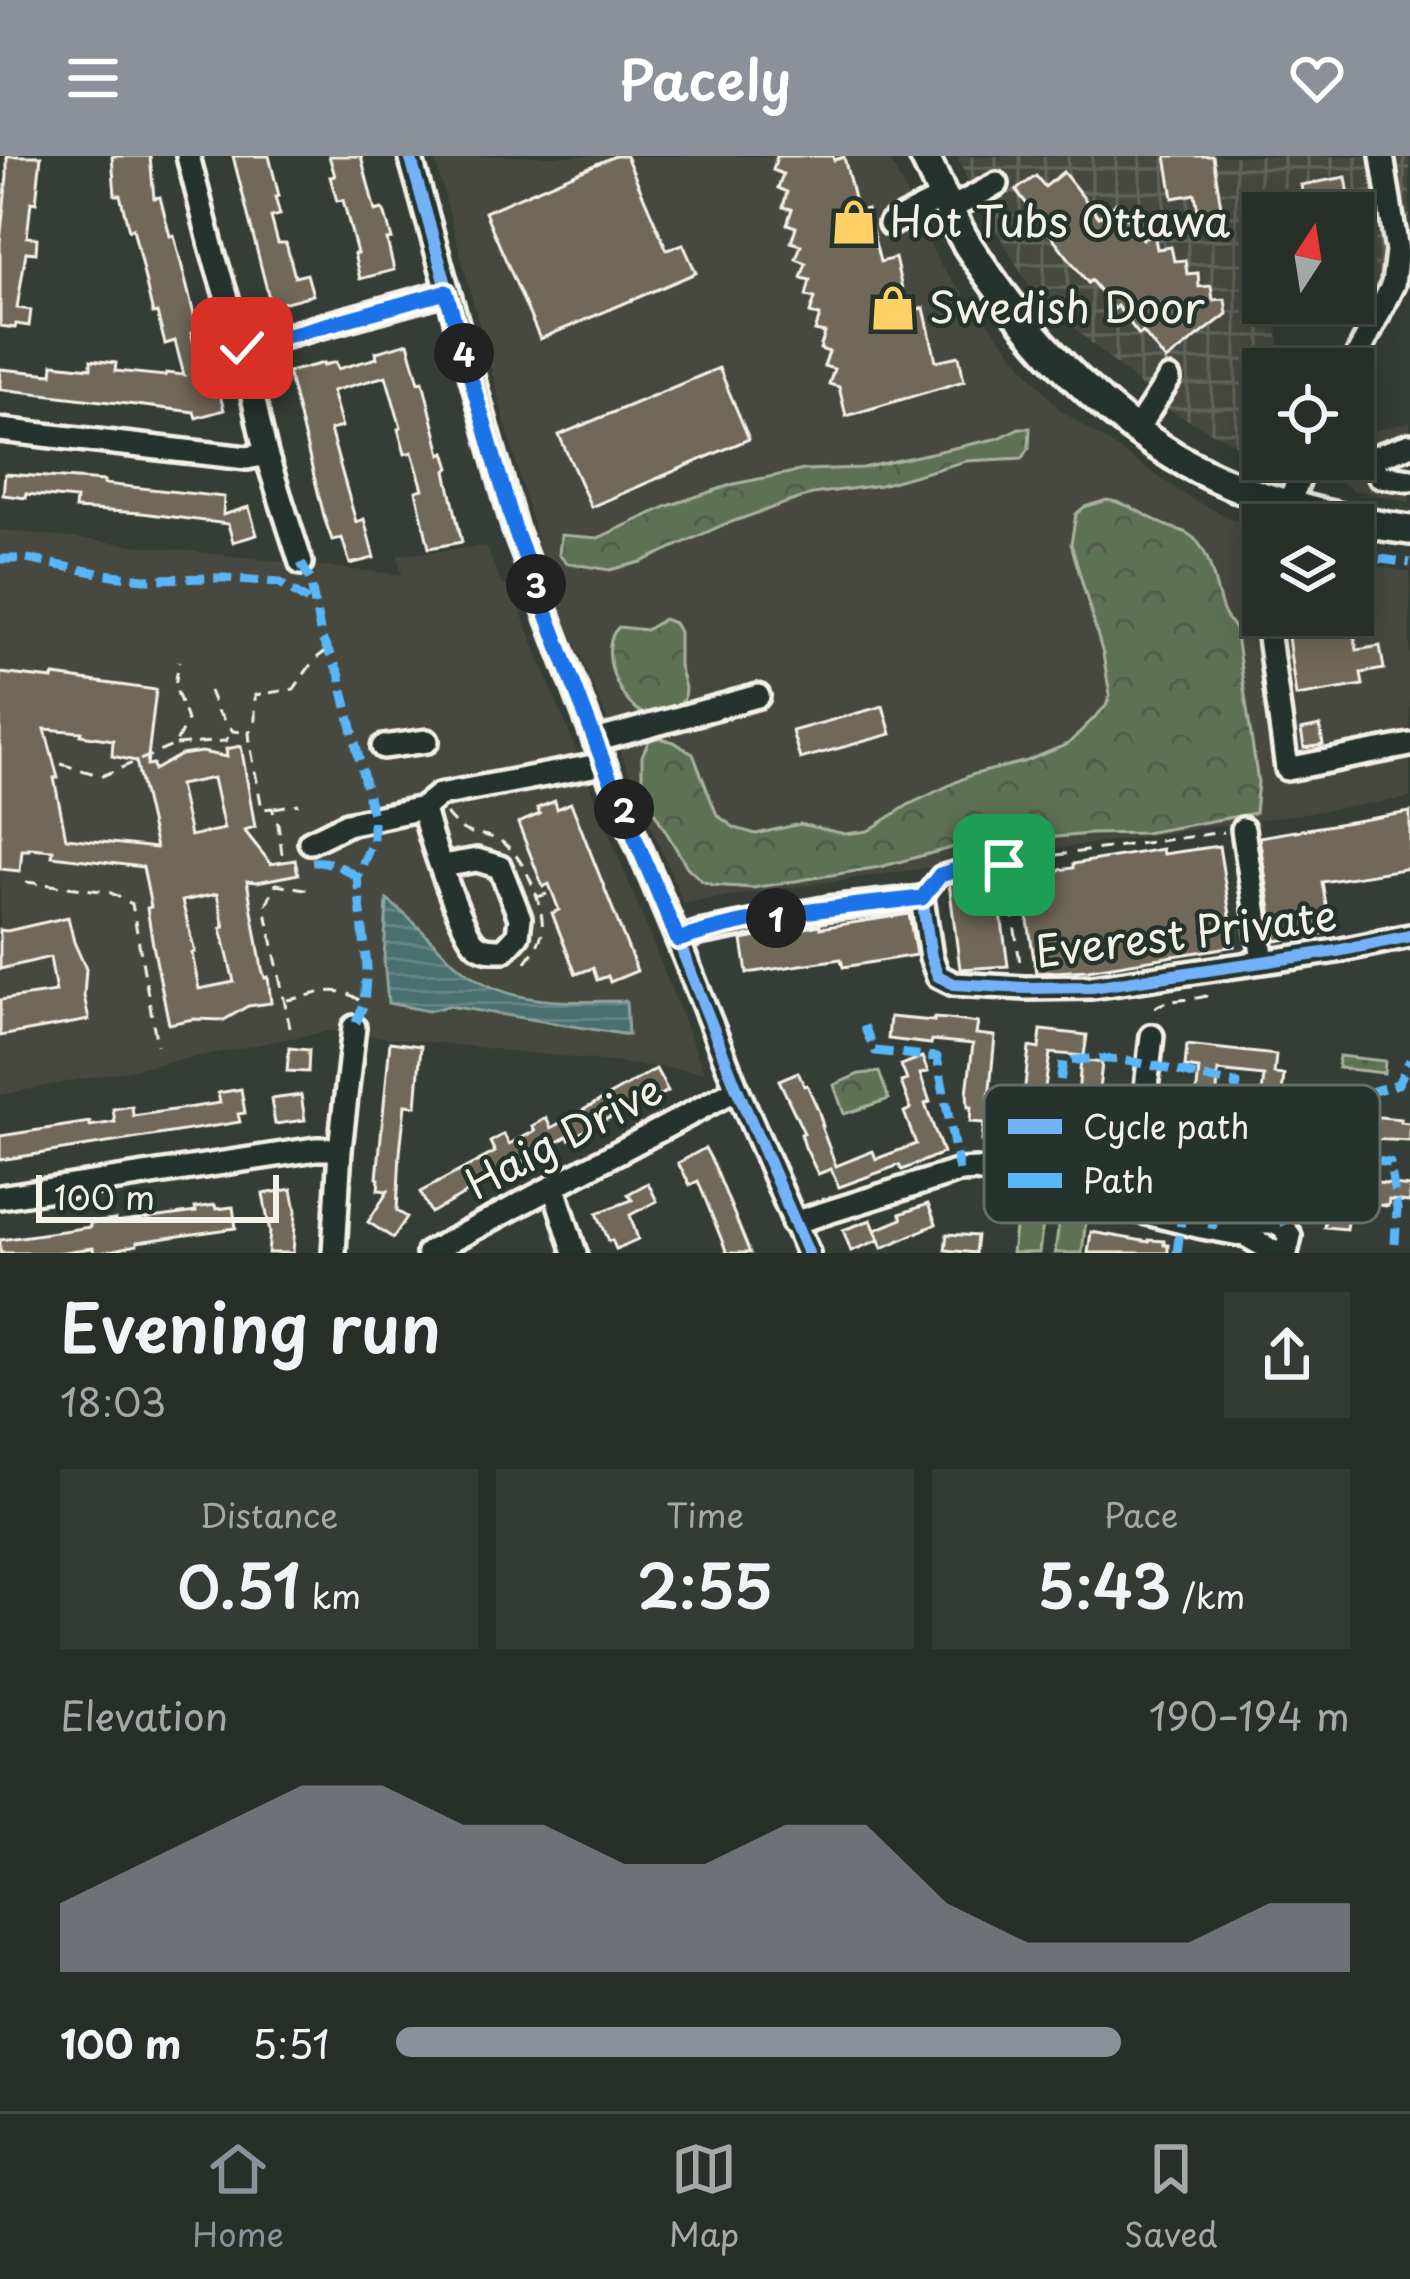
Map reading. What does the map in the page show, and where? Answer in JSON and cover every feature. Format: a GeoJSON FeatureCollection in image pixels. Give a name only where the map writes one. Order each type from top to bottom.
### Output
{"type":"FeatureCollection","features":[{"type":"Feature","properties":{"kind":"main road"},"geometry":{"type":"LineString","coordinates":[[924,156],[967,243],[1048,351],[1171,454],[1276,504]]}},
{"type":"Feature","properties":{"kind":"main road"},"geometry":{"type":"LineString","coordinates":[[1374,525],[1410,530]]}},
{"type":"Feature","properties":{"kind":"street"},"geometry":{"type":"LineString","coordinates":[[188,156],[242,348],[266,454],[302,563]]}},
{"type":"Feature","properties":{"kind":"street"},"geometry":{"type":"LineString","coordinates":[[410,156],[515,530],[604,764],[808,1253]]}},
{"type":"Feature","properties":{"kind":"street"},"geometry":{"type":"LineString","coordinates":[[1361,348],[1393,284],[1397,251],[1382,156]]}},
{"type":"Feature","properties":{"kind":"street"},"geometry":{"type":"LineString","coordinates":[[890,224],[997,184]]}},
{"type":"Feature","properties":{"kind":"street"},"geometry":{"type":"LineString","coordinates":[[242,348],[446,292]]}},
{"type":"Feature","properties":{"kind":"street"},"geometry":{"type":"LineString","coordinates":[[1137,429],[1169,379]]}},
{"type":"Feature","properties":{"kind":"street"},"geometry":{"type":"LineString","coordinates":[[0,430],[247,458],[266,454]]}},
{"type":"Feature","properties":{"kind":"street"},"geometry":{"type":"LineString","coordinates":[[1374,452],[1410,445]]}},
{"type":"Feature","properties":{"kind":"street"},"geometry":{"type":"LineString","coordinates":[[1374,470],[1379,476],[1410,480]]}},
{"type":"Feature","properties":{"kind":"street"},"geometry":{"type":"LineString","coordinates":[[1269,636],[1287,769],[1410,745]]}},
{"type":"Feature","properties":{"kind":"street"},"geometry":{"type":"LineString","coordinates":[[595,741],[758,696]]}},
{"type":"Feature","properties":{"kind":"street"},"geometry":{"type":"LineString","coordinates":[[383,747],[427,741]]}},
{"type":"Feature","properties":{"kind":"street"},"geometry":{"type":"LineString","coordinates":[[310,842],[347,824],[604,764]]}},
{"type":"Feature","properties":{"kind":"street"},"geometry":{"type":"LineString","coordinates":[[431,802],[442,866],[471,942],[485,950],[504,950],[518,935],[520,918],[500,867],[478,860],[442,866]]}},
{"type":"Feature","properties":{"kind":"street"},"geometry":{"type":"LineString","coordinates":[[1243,829],[1263,962]]}},
{"type":"Feature","properties":{"kind":"street"},"geometry":{"type":"LineString","coordinates":[[678,940],[829,908],[922,898]]}},
{"type":"Feature","properties":{"kind":"street","name":"Everest Private"},"geometry":{"type":"LineString","coordinates":[[922,898],[938,976],[954,984],[1092,987],[1410,936]]}},
{"type":"Feature","properties":{"kind":"street"},"geometry":{"type":"LineString","coordinates":[[334,1253],[353,1027]]}},
{"type":"Feature","properties":{"kind":"street"},"geometry":{"type":"LineString","coordinates":[[1146,1085],[1152,1036]]}},
{"type":"Feature","properties":{"kind":"street","name":"Haig Drive"},"geometry":{"type":"LineString","coordinates":[[428,1253],[737,1089]]}},
{"type":"Feature","properties":{"kind":"street"},"geometry":{"type":"LineString","coordinates":[[0,1197],[340,1149]]}},
{"type":"Feature","properties":{"kind":"street"},"geometry":{"type":"LineString","coordinates":[[794,1223],[959,1171],[984,1172]]}},
{"type":"Feature","properties":{"kind":"street"},"geometry":{"type":"LineString","coordinates":[[554,1188],[575,1253]]}},
{"type":"Feature","properties":{"kind":"street"},"geometry":{"type":"LineString","coordinates":[[1186,1223],[1245,1234],[1276,1253]]}},
{"type":"Feature","properties":{"kind":"street"},"geometry":{"type":"LineString","coordinates":[[1245,1234],[1258,1223],[1279,1223],[1289,1236],[1286,1253]]}},
{"type":"Feature","properties":{"kind":"path"},"geometry":{"type":"LineString","coordinates":[[299,803],[262,809],[249,733],[255,720],[255,695],[295,689],[326,650]]}},
{"type":"Feature","properties":{"kind":"path"},"geometry":{"type":"LineString","coordinates":[[175,745],[188,720],[175,686],[179,661]]}},
{"type":"Feature","properties":{"kind":"path"},"geometry":{"type":"LineString","coordinates":[[209,691],[233,731],[249,733]]}},
{"type":"Feature","properties":{"kind":"path"},"geometry":{"type":"LineString","coordinates":[[62,764],[102,776],[175,745],[225,741],[233,731]]}},
{"type":"Feature","properties":{"kind":"path"},"geometry":{"type":"LineString","coordinates":[[272,808],[282,854]]}},
{"type":"Feature","properties":{"kind":"path"},"geometry":{"type":"LineString","coordinates":[[922,898],[940,875],[963,868],[1243,829]]}},
{"type":"Feature","properties":{"kind":"path"},"geometry":{"type":"LineString","coordinates":[[1004,865],[1024,988]]}},
{"type":"Feature","properties":{"kind":"path"},"geometry":{"type":"LineString","coordinates":[[26,882],[109,892],[132,904],[158,1045]]}},
{"type":"Feature","properties":{"kind":"path"},"geometry":{"type":"LineString","coordinates":[[290,1028],[265,907],[276,884],[310,890]]}},
{"type":"Feature","properties":{"kind":"path"},"geometry":{"type":"LineString","coordinates":[[1155,1008],[1164,1001],[1187,1002],[1206,996],[1210,992],[1207,970]]}},
{"type":"Feature","properties":{"kind":"path"},"geometry":{"type":"LineString","coordinates":[[284,1000],[338,990],[364,1004]]}},
{"type":"Feature","properties":{"kind":"shaded area"},"geometry":{"type":"Polygon","coordinates":[[[434,156],[888,156],[940,265],[1059,409],[1191,499],[1242,524],[1242,636],[1374,636],[1374,566],[1410,572],[1410,798],[683,903],[544,567],[434,156]]]}},
{"type":"Feature","properties":{"kind":"shaded area"},"geometry":{"type":"Polygon","coordinates":[[[957,156],[1410,156],[1410,286],[1374,294],[1374,192],[1242,192],[1242,324],[1277,324],[1280,348],[1242,348],[1242,448],[1167,409],[1033,292],[971,189],[957,156]]]}},
{"type":"Feature","properties":{"kind":"shaded area"},"geometry":{"type":"Polygon","coordinates":[[[1410,422],[1410,502],[1353,490],[1339,480],[1374,480],[1374,431],[1410,422]]]}},
{"type":"Feature","properties":{"kind":"shaded area"},"geometry":{"type":"Polygon","coordinates":[[[0,530],[402,575],[398,555],[486,546],[502,586],[511,587],[704,1072],[328,1031],[0,1095],[0,530]]]}},
{"type":"Feature","properties":{"kind":"green space"},"geometry":{"type":"Polygon","coordinates":[[[1030,428],[1023,458],[966,461],[881,485],[812,494],[610,570],[567,563],[559,555],[561,535],[598,538],[668,506],[734,484],[804,470],[863,468],[999,438],[1030,428]]]}},
{"type":"Feature","properties":{"kind":"green space"},"geometry":{"type":"Polygon","coordinates":[[[1107,500],[1188,534],[1208,559],[1224,613],[1235,629],[1258,782],[1255,813],[1145,833],[958,846],[880,867],[753,888],[712,885],[687,867],[652,808],[642,778],[642,756],[651,736],[693,754],[717,815],[735,828],[756,834],[800,824],[845,834],[868,831],[908,805],[971,775],[1027,761],[1068,744],[1106,706],[1110,695],[1071,544],[1076,514],[1107,500]]]}},
{"type":"Feature","properties":{"kind":"green space"},"geometry":{"type":"Polygon","coordinates":[[[664,619],[679,632],[684,699],[670,713],[655,717],[641,713],[619,688],[610,654],[619,627],[646,630],[664,619]]]}},
{"type":"Feature","properties":{"kind":"green space"},"geometry":{"type":"Polygon","coordinates":[[[1339,1056],[1385,1061],[1384,1073],[1338,1068],[1339,1056]]]}},
{"type":"Feature","properties":{"kind":"green space"},"geometry":{"type":"Polygon","coordinates":[[[879,1072],[889,1099],[844,1114],[834,1085],[859,1074],[879,1072]]]}},
{"type":"Feature","properties":{"kind":"green space"},"geometry":{"type":"Polygon","coordinates":[[[1016,1223],[1043,1223],[1039,1253],[1012,1253],[1016,1223]]]}},
{"type":"Feature","properties":{"kind":"green space"},"geometry":{"type":"Polygon","coordinates":[[[1059,1223],[1086,1223],[1082,1253],[1055,1253],[1059,1223]]]}},
{"type":"Feature","properties":{"kind":"water"},"geometry":{"type":"Polygon","coordinates":[[[387,900],[456,964],[495,988],[536,999],[626,1001],[628,1035],[449,1006],[428,1011],[388,1003],[387,900]]]}},
{"type":"Feature","properties":{"kind":"building"},"geometry":{"type":"Polygon","coordinates":[[[7,156],[41,156],[27,237],[37,238],[36,253],[26,252],[17,308],[31,310],[29,326],[16,324],[15,328],[0,326],[7,156]]]}},
{"type":"Feature","properties":{"kind":"building"},"geometry":{"type":"Polygon","coordinates":[[[112,156],[150,156],[154,198],[160,197],[170,236],[174,235],[198,331],[191,333],[200,365],[211,362],[224,410],[196,418],[194,412],[0,389],[0,369],[52,374],[53,364],[91,368],[91,360],[116,363],[115,371],[184,375],[175,341],[165,344],[157,313],[153,314],[133,228],[129,230],[120,195],[115,195],[112,156]]]}},
{"type":"Feature","properties":{"kind":"building"},"geometry":{"type":"Polygon","coordinates":[[[233,156],[269,156],[279,196],[275,197],[280,215],[271,217],[278,243],[286,243],[295,277],[307,274],[313,295],[271,306],[233,156]]]}},
{"type":"Feature","properties":{"kind":"building"},"geometry":{"type":"Polygon","coordinates":[[[329,156],[361,156],[375,211],[382,209],[385,214],[394,270],[360,279],[343,200],[337,201],[330,177],[335,176],[329,156]]]}},
{"type":"Feature","properties":{"kind":"building"},"geometry":{"type":"Polygon","coordinates":[[[615,156],[626,156],[667,250],[683,244],[696,273],[540,339],[485,212],[615,156]]]}},
{"type":"Feature","properties":{"kind":"building"},"geometry":{"type":"Polygon","coordinates":[[[777,156],[844,157],[857,211],[867,209],[880,262],[895,258],[907,311],[924,308],[936,361],[959,356],[964,381],[846,416],[839,387],[829,384],[834,369],[824,366],[829,352],[820,349],[825,333],[815,331],[820,316],[810,313],[815,298],[806,296],[810,280],[801,278],[806,263],[796,259],[801,245],[791,242],[796,227],[787,224],[792,209],[783,207],[787,192],[778,188],[783,174],[773,170],[777,156]]]}},
{"type":"Feature","properties":{"kind":"building"},"geometry":{"type":"Polygon","coordinates":[[[1166,156],[1213,156],[1222,213],[1199,217],[1195,194],[1173,198],[1166,156]]]}},
{"type":"Feature","properties":{"kind":"building"},"geometry":{"type":"Polygon","coordinates":[[[1063,172],[1099,217],[1116,203],[1143,239],[1154,233],[1157,249],[1171,247],[1174,261],[1185,260],[1187,274],[1198,273],[1199,287],[1211,286],[1213,300],[1225,299],[1227,314],[1166,361],[1091,280],[1088,283],[1016,190],[1036,176],[1045,187],[1063,172]]]}},
{"type":"Feature","properties":{"kind":"building"},"geometry":{"type":"Polygon","coordinates":[[[1346,177],[1348,192],[1302,192],[1301,185],[1346,177]]]}},
{"type":"Feature","properties":{"kind":"building"},"geometry":{"type":"Polygon","coordinates":[[[408,343],[441,454],[445,452],[450,468],[446,471],[462,542],[429,548],[416,491],[423,489],[412,452],[405,454],[386,376],[332,391],[342,427],[330,430],[356,522],[364,519],[374,558],[350,564],[342,538],[332,540],[325,520],[288,372],[336,362],[338,369],[408,343]]]}},
{"type":"Feature","properties":{"kind":"building"},"geometry":{"type":"Polygon","coordinates":[[[719,368],[749,439],[591,507],[559,435],[719,368]]]}},
{"type":"Feature","properties":{"kind":"building"},"geometry":{"type":"Polygon","coordinates":[[[5,474],[224,497],[223,515],[249,507],[257,535],[233,542],[228,524],[75,509],[76,499],[3,495],[5,474]]]}},
{"type":"Feature","properties":{"kind":"building"},"geometry":{"type":"Polygon","coordinates":[[[1288,636],[1355,636],[1357,650],[1380,646],[1384,669],[1361,673],[1363,685],[1296,696],[1288,636]]]}},
{"type":"Feature","properties":{"kind":"building"},"geometry":{"type":"Polygon","coordinates":[[[0,673],[156,690],[147,765],[153,764],[154,770],[181,755],[202,752],[227,757],[226,749],[241,746],[255,827],[244,830],[271,864],[295,860],[298,874],[247,881],[271,1003],[248,1006],[224,1020],[169,1024],[143,867],[52,856],[53,850],[29,848],[22,850],[20,871],[0,869],[0,673]],[[45,729],[66,838],[156,848],[136,761],[112,756],[113,740],[45,729]],[[213,778],[179,785],[190,836],[224,829],[213,778]],[[217,894],[182,901],[199,989],[234,982],[217,894]]]}},
{"type":"Feature","properties":{"kind":"building"},"geometry":{"type":"Polygon","coordinates":[[[883,706],[891,734],[800,759],[792,731],[883,706]]]}},
{"type":"Feature","properties":{"kind":"building"},"geometry":{"type":"Polygon","coordinates":[[[1320,726],[1323,745],[1304,748],[1301,730],[1320,726]]]}},
{"type":"Feature","properties":{"kind":"building"},"geometry":{"type":"Polygon","coordinates":[[[555,801],[557,809],[571,803],[637,971],[610,982],[608,976],[597,980],[593,968],[576,974],[552,913],[559,910],[549,884],[543,887],[518,823],[555,801]]]}},
{"type":"Feature","properties":{"kind":"building"},"geometry":{"type":"Polygon","coordinates":[[[1410,812],[1410,868],[1322,882],[1331,932],[1276,941],[1259,837],[1410,812]]]}},
{"type":"Feature","properties":{"kind":"building"},"geometry":{"type":"Polygon","coordinates":[[[1219,846],[1235,946],[1088,970],[1036,973],[1021,875],[1162,849],[1163,854],[1219,846]]]}},
{"type":"Feature","properties":{"kind":"building"},"geometry":{"type":"Polygon","coordinates":[[[996,877],[1008,966],[960,969],[949,883],[996,877]]]}},
{"type":"Feature","properties":{"kind":"building"},"geometry":{"type":"Polygon","coordinates":[[[909,914],[916,955],[843,967],[841,959],[747,973],[742,940],[909,914]]]}},
{"type":"Feature","properties":{"kind":"building"},"geometry":{"type":"Polygon","coordinates":[[[68,917],[86,969],[89,1020],[0,1036],[0,1000],[56,992],[50,957],[0,969],[0,930],[68,917]]]}},
{"type":"Feature","properties":{"kind":"building"},"geometry":{"type":"Polygon","coordinates":[[[890,1017],[978,1023],[976,1034],[995,1036],[990,1085],[984,1085],[984,1123],[970,1122],[967,1093],[973,1044],[888,1039],[890,1017]]]}},
{"type":"Feature","properties":{"kind":"building"},"geometry":{"type":"Polygon","coordinates":[[[1041,1030],[1087,1035],[1084,1056],[1050,1053],[1045,1085],[1025,1085],[1029,1047],[1039,1049],[1041,1030]]]}},
{"type":"Feature","properties":{"kind":"building"},"geometry":{"type":"Polygon","coordinates":[[[390,1042],[421,1046],[416,1106],[405,1105],[400,1153],[397,1211],[407,1217],[393,1238],[368,1222],[388,1191],[378,1190],[377,1178],[390,1042]]]}},
{"type":"Feature","properties":{"kind":"building"},"geometry":{"type":"Polygon","coordinates":[[[1187,1045],[1276,1055],[1274,1074],[1284,1075],[1283,1085],[1263,1085],[1264,1076],[1218,1071],[1217,1085],[1197,1085],[1199,1069],[1185,1067],[1187,1045]]]}},
{"type":"Feature","properties":{"kind":"building"},"geometry":{"type":"Polygon","coordinates":[[[289,1048],[309,1050],[308,1072],[287,1071],[289,1048]]]}},
{"type":"Feature","properties":{"kind":"building"},"geometry":{"type":"Polygon","coordinates":[[[922,1057],[928,1072],[920,1074],[930,1102],[925,1104],[943,1153],[839,1187],[831,1169],[818,1174],[779,1080],[798,1072],[807,1085],[836,1166],[873,1151],[876,1159],[916,1144],[904,1112],[911,1109],[901,1082],[907,1080],[901,1065],[922,1057]]]}},
{"type":"Feature","properties":{"kind":"building"},"geometry":{"type":"Polygon","coordinates":[[[1081,1060],[1102,1063],[1100,1085],[1079,1085],[1081,1060]]]}},
{"type":"Feature","properties":{"kind":"building"},"geometry":{"type":"Polygon","coordinates":[[[656,1069],[668,1091],[568,1136],[431,1213],[420,1192],[495,1152],[490,1142],[504,1134],[509,1144],[535,1131],[532,1126],[546,1118],[551,1128],[656,1069]]]}},
{"type":"Feature","properties":{"kind":"building"},"geometry":{"type":"Polygon","coordinates":[[[241,1089],[245,1113],[238,1114],[240,1122],[0,1160],[0,1136],[115,1122],[113,1109],[132,1106],[133,1116],[220,1103],[218,1093],[241,1089]]]}},
{"type":"Feature","properties":{"kind":"building"},"geometry":{"type":"Polygon","coordinates":[[[301,1095],[305,1120],[275,1124],[271,1099],[301,1095]]]}},
{"type":"Feature","properties":{"kind":"building"},"geometry":{"type":"Polygon","coordinates":[[[1380,1117],[1410,1123],[1410,1141],[1380,1140],[1380,1117]]]}},
{"type":"Feature","properties":{"kind":"building"},"geometry":{"type":"Polygon","coordinates":[[[705,1148],[750,1253],[727,1253],[698,1181],[690,1185],[678,1163],[705,1148]]]}},
{"type":"Feature","properties":{"kind":"building"},"geometry":{"type":"Polygon","coordinates":[[[648,1183],[657,1201],[630,1215],[638,1239],[616,1249],[597,1213],[632,1200],[628,1194],[648,1183]]]}},
{"type":"Feature","properties":{"kind":"building"},"geometry":{"type":"Polygon","coordinates":[[[1380,1183],[1410,1187],[1410,1202],[1389,1200],[1388,1206],[1380,1205],[1380,1183]]]}},
{"type":"Feature","properties":{"kind":"building"},"geometry":{"type":"Polygon","coordinates":[[[292,1189],[296,1211],[293,1253],[268,1253],[270,1232],[263,1194],[292,1189]]]}},
{"type":"Feature","properties":{"kind":"building"},"geometry":{"type":"Polygon","coordinates":[[[928,1204],[936,1224],[882,1248],[875,1230],[928,1204]]]}},
{"type":"Feature","properties":{"kind":"building"},"geometry":{"type":"Polygon","coordinates":[[[215,1205],[216,1209],[233,1207],[236,1228],[137,1242],[100,1253],[93,1248],[0,1253],[0,1240],[90,1227],[90,1223],[196,1212],[195,1208],[215,1205]]]}},
{"type":"Feature","properties":{"kind":"building"},"geometry":{"type":"Polygon","coordinates":[[[871,1220],[879,1240],[851,1251],[843,1230],[871,1220]]]}},
{"type":"Feature","properties":{"kind":"building"},"geometry":{"type":"Polygon","coordinates":[[[1325,1223],[1347,1223],[1346,1229],[1324,1227],[1325,1223]]]}},
{"type":"Feature","properties":{"kind":"building"},"geometry":{"type":"Polygon","coordinates":[[[1091,1232],[1164,1241],[1168,1253],[1088,1253],[1091,1232]]]}},
{"type":"Feature","properties":{"kind":"building"},"geometry":{"type":"Polygon","coordinates":[[[947,1234],[977,1236],[975,1253],[945,1250],[947,1234]]]}},
{"type":"Feature","properties":{"kind":"marked path"},"geometry":{"type":"LineString","coordinates":[[1374,558],[1410,563]]}},
{"type":"Feature","properties":{"kind":"marked path"},"geometry":{"type":"LineString","coordinates":[[0,559],[27,559],[144,579],[279,582],[315,606]]}},
{"type":"Feature","properties":{"kind":"marked path"},"geometry":{"type":"LineString","coordinates":[[301,563],[310,579],[321,637],[339,673],[373,818],[373,840],[357,877],[367,966],[364,1004],[354,1027]]}},
{"type":"Feature","properties":{"kind":"marked path"},"geometry":{"type":"LineString","coordinates":[[312,862],[336,865],[357,877]]}},
{"type":"Feature","properties":{"kind":"marked path"},"geometry":{"type":"LineString","coordinates":[[864,1026],[875,1051],[937,1057],[959,1171]]}},
{"type":"Feature","properties":{"kind":"marked path"},"geometry":{"type":"LineString","coordinates":[[1060,1085],[1063,1062],[1085,1059],[1129,1061],[1237,1085]]}},
{"type":"Feature","properties":{"kind":"marked path"},"geometry":{"type":"LineString","coordinates":[[1380,1089],[1398,1084],[1410,1060]]}},
{"type":"Feature","properties":{"kind":"marked path"},"geometry":{"type":"LineString","coordinates":[[1380,1161],[1390,1163],[1397,1209],[1395,1244]]}},
{"type":"Feature","properties":{"kind":"marked path"},"geometry":{"type":"LineString","coordinates":[[1177,1253],[1181,1223]]}},
{"type":"Feature","properties":{"kind":"marked path"},"geometry":{"type":"LineString","coordinates":[[1212,1229],[1213,1223]]}},
{"type":"Feature","properties":{"kind":"cycle path"},"geometry":{"type":"LineString","coordinates":[[410,156],[515,530],[604,764],[808,1253]]}},
{"type":"Feature","properties":{"kind":"cycle path"},"geometry":{"type":"LineString","coordinates":[[678,940],[829,908],[922,898],[938,976],[954,984],[1025,988],[1092,987],[1410,936]]}},
{"type":"Feature","properties":{"kind":"place","name":"Hot Tubs Ottawa"},"geometry":{"type":"Point","coordinates":[854,222]}},
{"type":"Feature","properties":{"kind":"place","name":"Swedish Door"},"geometry":{"type":"Point","coordinates":[893,308]}},
{"type":"Feature","properties":{"kind":"route"},"geometry":{"type":"LineString","coordinates":[[242,348],[446,292],[515,530],[604,764],[678,940],[829,908],[922,898],[940,875],[1004,865]]}}]}
